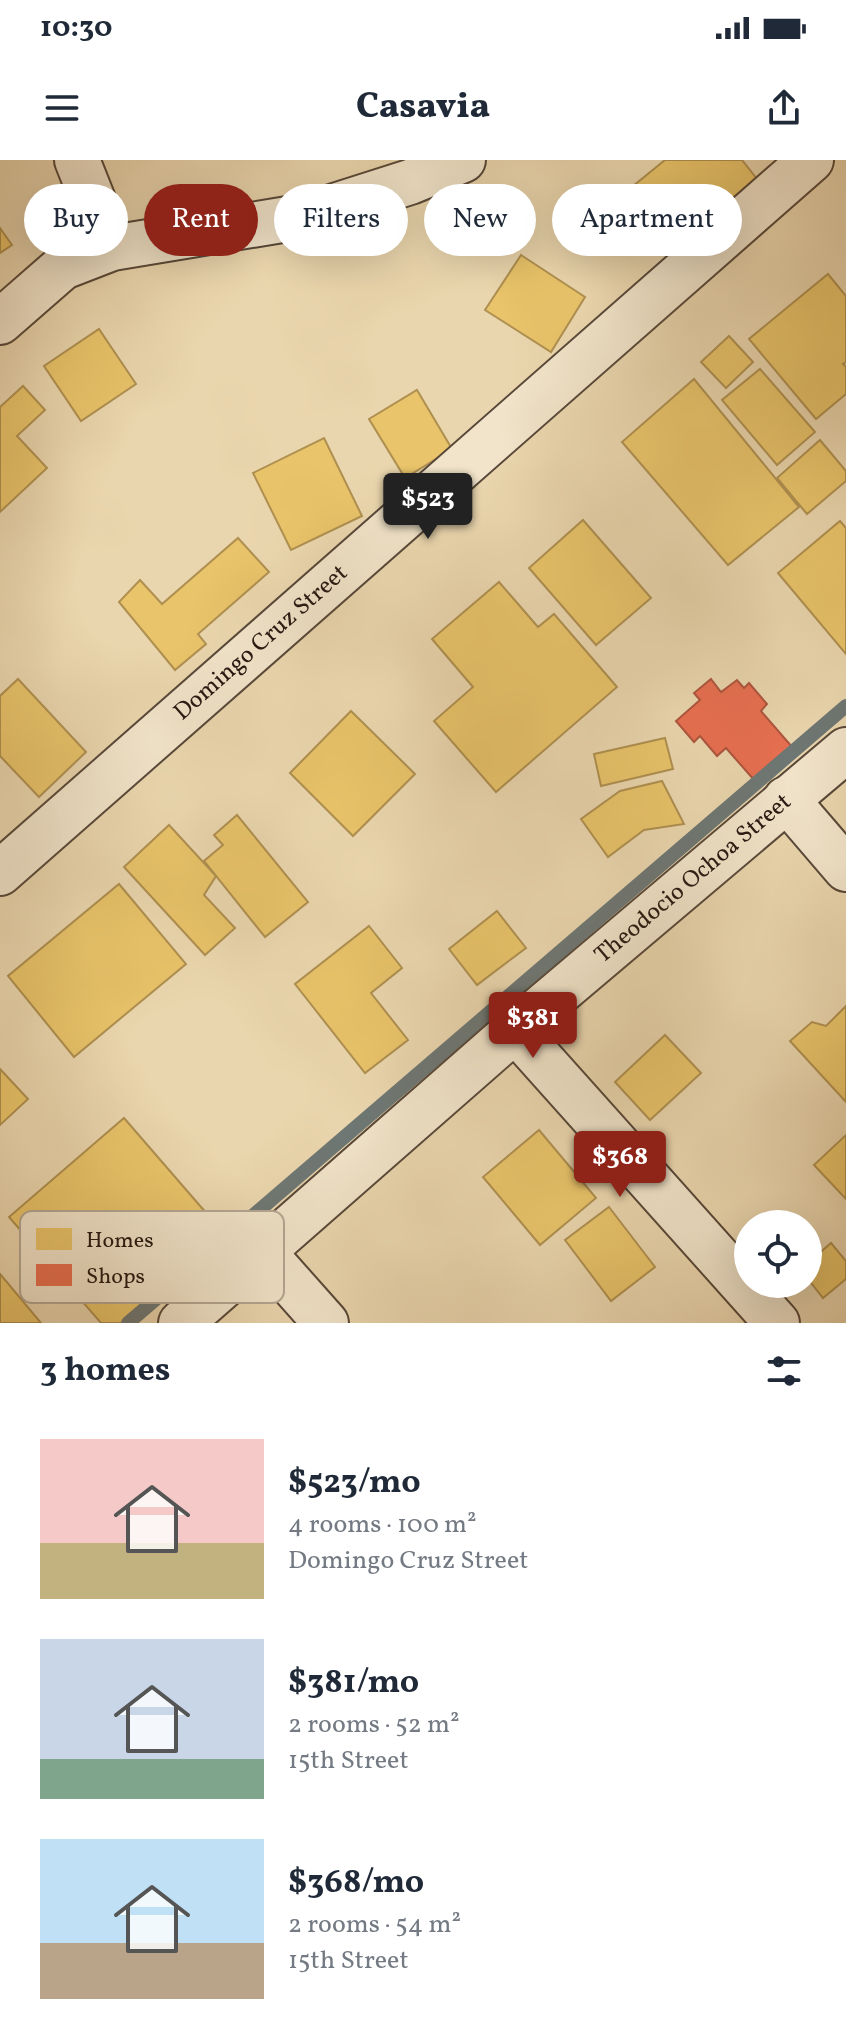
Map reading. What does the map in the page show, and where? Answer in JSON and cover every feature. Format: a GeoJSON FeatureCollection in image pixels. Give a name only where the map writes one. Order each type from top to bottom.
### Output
{"type":"FeatureCollection","features":[{"type":"Feature","properties":{"kind":"street"},"geometry":{"type":"LineString","coordinates":[[77,160],[87,184]]}},
{"type":"Feature","properties":{"kind":"street"},"geometry":{"type":"LineString","coordinates":[[128,245],[300,217],[410,182],[463,160]]}},
{"type":"Feature","properties":{"kind":"street","name":"Domingo Cruz Street"},"geometry":{"type":"LineString","coordinates":[[0,873],[811,160]]}},
{"type":"Feature","properties":{"kind":"street"},"geometry":{"type":"LineString","coordinates":[[0,322],[63,267],[91,256]]}},
{"type":"Feature","properties":{"kind":"street","name":"Theodocio Ochoa Street"},"geometry":{"type":"LineString","coordinates":[[284,1232],[515,1030],[846,750]]}},
{"type":"Feature","properties":{"kind":"street"},"geometry":{"type":"LineString","coordinates":[[786,799],[846,869]]}},
{"type":"Feature","properties":{"kind":"street"},"geometry":{"type":"LineString","coordinates":[[515,1030],[777,1323]]}},
{"type":"Feature","properties":{"kind":"street"},"geometry":{"type":"LineString","coordinates":[[284,1276],[326,1323]]}},
{"type":"Feature","properties":{"kind":"street","name":"Theodocio Ochoa Street"},"geometry":{"type":"LineString","coordinates":[[181,1323],[204,1303]]}},
{"type":"Feature","properties":{"kind":"building: Homes"},"geometry":{"type":"Polygon","coordinates":[[[665,160],[742,160],[761,184],[742,199],[742,184],[636,184],[665,160]]]}},
{"type":"Feature","properties":{"kind":"building: Homes"},"geometry":{"type":"Polygon","coordinates":[[[0,228],[12,245],[0,253],[0,228]]]}},
{"type":"Feature","properties":{"kind":"building: Homes"},"geometry":{"type":"Polygon","coordinates":[[[520,256],[585,297],[551,352],[485,310],[520,256]]]}},
{"type":"Feature","properties":{"kind":"building: Homes"},"geometry":{"type":"Polygon","coordinates":[[[828,274],[846,296],[846,362],[843,364],[846,367],[846,394],[816,419],[749,339],[828,274]]]}},
{"type":"Feature","properties":{"kind":"building: Homes"},"geometry":{"type":"Polygon","coordinates":[[[99,329],[136,384],[81,421],[44,366],[99,329]]]}},
{"type":"Feature","properties":{"kind":"building: Homes"},"geometry":{"type":"Polygon","coordinates":[[[729,336],[753,362],[726,388],[701,362],[729,336]]]}},
{"type":"Feature","properties":{"kind":"building: Homes"},"geometry":{"type":"Polygon","coordinates":[[[760,369],[815,432],[777,465],[722,400],[760,369]]]}},
{"type":"Feature","properties":{"kind":"building: Homes"},"geometry":{"type":"Polygon","coordinates":[[[694,379],[799,507],[728,565],[622,442],[694,379]]]}},
{"type":"Feature","properties":{"kind":"building: Homes"},"geometry":{"type":"Polygon","coordinates":[[[23,386],[45,410],[17,436],[47,468],[0,512],[0,407],[23,386]]]}},
{"type":"Feature","properties":{"kind":"building: Homes"},"geometry":{"type":"Polygon","coordinates":[[[417,390],[452,449],[405,478],[369,419],[417,390]]]}},
{"type":"Feature","properties":{"kind":"building: Homes"},"geometry":{"type":"Polygon","coordinates":[[[324,438],[362,516],[291,550],[253,473],[324,438]]]}},
{"type":"Feature","properties":{"kind":"building: Homes"},"geometry":{"type":"Polygon","coordinates":[[[820,440],[846,471],[846,481],[807,514],[777,478],[820,440]]]}},
{"type":"Feature","properties":{"kind":"building: Homes"},"geometry":{"type":"Polygon","coordinates":[[[583,520],[651,598],[596,645],[529,568],[583,520]]]}},
{"type":"Feature","properties":{"kind":"building: Homes"},"geometry":{"type":"Polygon","coordinates":[[[840,521],[846,528],[846,654],[778,573],[840,521]]]}},
{"type":"Feature","properties":{"kind":"building: Homes"},"geometry":{"type":"Polygon","coordinates":[[[238,538],[269,572],[198,634],[206,644],[175,670],[119,602],[140,580],[162,604],[238,538]]]}},
{"type":"Feature","properties":{"kind":"building: Homes"},"geometry":{"type":"Polygon","coordinates":[[[499,582],[538,627],[554,614],[617,687],[496,792],[434,721],[473,687],[432,639],[499,582]]]}},
{"type":"Feature","properties":{"kind":"building: Homes"},"geometry":{"type":"Polygon","coordinates":[[[18,679],[86,752],[39,797],[0,756],[0,696],[18,679]]]}},
{"type":"Feature","properties":{"kind":"building: Homes"},"geometry":{"type":"Polygon","coordinates":[[[351,711],[415,774],[353,836],[290,773],[351,711]]]}},
{"type":"Feature","properties":{"kind":"building: Homes"},"geometry":{"type":"Polygon","coordinates":[[[665,738],[673,769],[601,786],[594,754],[665,738]]]}},
{"type":"Feature","properties":{"kind":"building: Homes"},"geometry":{"type":"Polygon","coordinates":[[[662,781],[684,824],[644,830],[608,857],[581,819],[620,791],[662,781]]]}},
{"type":"Feature","properties":{"kind":"building: Homes"},"geometry":{"type":"Polygon","coordinates":[[[237,815],[308,902],[265,937],[204,861],[223,845],[214,835],[237,815]]]}},
{"type":"Feature","properties":{"kind":"building: Homes"},"geometry":{"type":"Polygon","coordinates":[[[169,825],[216,876],[204,895],[235,928],[205,955],[124,867],[169,825]]]}},
{"type":"Feature","properties":{"kind":"building: Homes"},"geometry":{"type":"Polygon","coordinates":[[[119,884],[186,964],[74,1057],[8,976],[119,884]]]}},
{"type":"Feature","properties":{"kind":"building: Homes"},"geometry":{"type":"Polygon","coordinates":[[[497,911],[526,948],[477,985],[449,949],[497,911]]]}},
{"type":"Feature","properties":{"kind":"building: Homes"},"geometry":{"type":"Polygon","coordinates":[[[369,926],[402,968],[371,993],[408,1040],[365,1073],[295,984],[369,926]]]}},
{"type":"Feature","properties":{"kind":"building: Homes"},"geometry":{"type":"Polygon","coordinates":[[[846,1006],[846,1102],[790,1041],[812,1022],[826,1026],[846,1006]]]}},
{"type":"Feature","properties":{"kind":"building: Homes"},"geometry":{"type":"Polygon","coordinates":[[[665,1035],[701,1073],[650,1120],[615,1082],[665,1035]]]}},
{"type":"Feature","properties":{"kind":"building: Homes"},"geometry":{"type":"Polygon","coordinates":[[[0,1069],[28,1099],[0,1125],[0,1069]]]}},
{"type":"Feature","properties":{"kind":"building: Homes"},"geometry":{"type":"Polygon","coordinates":[[[124,1118],[204,1211],[20,1211],[20,1230],[9,1217],[124,1118]]]}},
{"type":"Feature","properties":{"kind":"building: Homes"},"geometry":{"type":"Polygon","coordinates":[[[539,1130],[596,1198],[540,1245],[483,1177],[539,1130]]]}},
{"type":"Feature","properties":{"kind":"building: Homes"},"geometry":{"type":"Polygon","coordinates":[[[846,1135],[846,1199],[814,1165],[846,1135]]]}},
{"type":"Feature","properties":{"kind":"building: Homes"},"geometry":{"type":"Polygon","coordinates":[[[609,1207],[655,1267],[611,1301],[565,1240],[609,1207]]]}},
{"type":"Feature","properties":{"kind":"building: Homes"},"geometry":{"type":"Polygon","coordinates":[[[831,1243],[846,1261],[846,1279],[823,1298],[822,1297],[822,1251],[831,1243]]]}},
{"type":"Feature","properties":{"kind":"building: Homes"},"geometry":{"type":"Polygon","coordinates":[[[0,1274],[20,1298],[20,1303],[24,1303],[41,1323],[0,1323],[0,1274]]]}},
{"type":"Feature","properties":{"kind":"building: Homes"},"geometry":{"type":"Polygon","coordinates":[[[84,1303],[151,1303],[128,1323],[101,1323],[84,1303]]]}},
{"type":"Feature","properties":{"kind":"building: Shops"},"geometry":{"type":"Polygon","coordinates":[[[711,679],[721,692],[737,680],[744,688],[749,683],[767,704],[761,711],[793,748],[755,781],[726,748],[717,756],[700,736],[694,742],[676,721],[700,700],[694,693],[711,679]]]}},
{"type":"Feature","properties":{"kind":"waterway"},"geometry":{"type":"LineString","coordinates":[[258,1211],[846,706]]}},
{"type":"Feature","properties":{"kind":"waterway"},"geometry":{"type":"LineString","coordinates":[[128,1323],[151,1303]]}}]}
